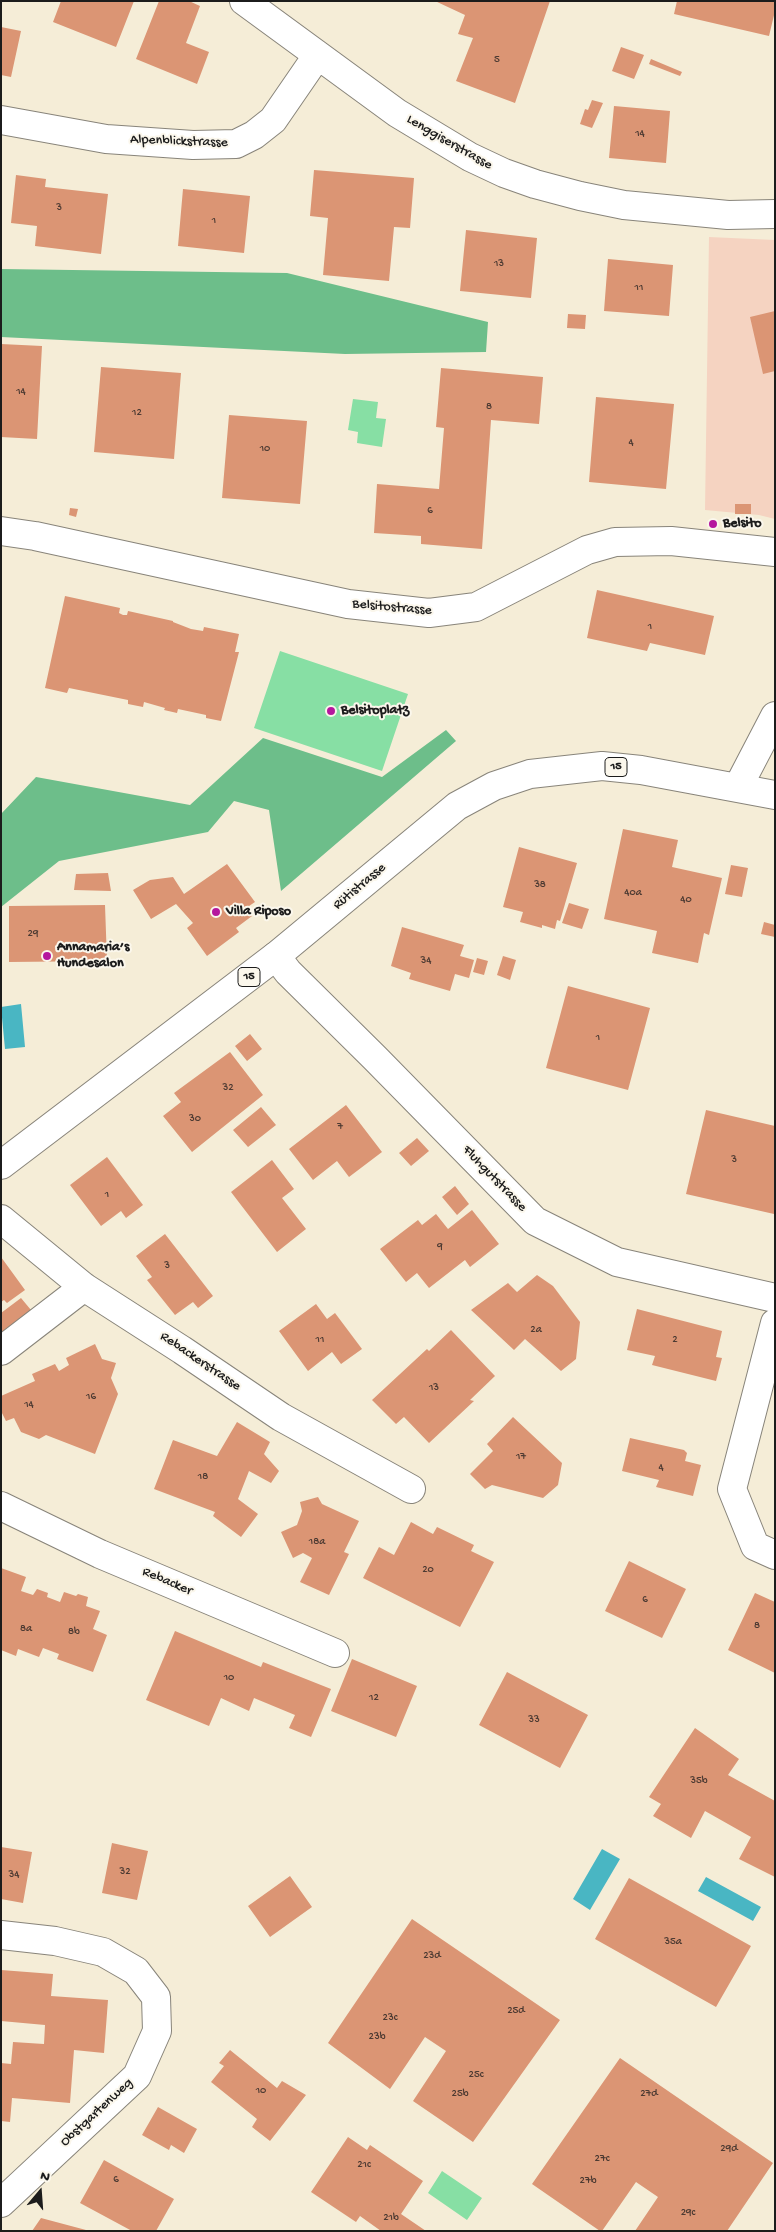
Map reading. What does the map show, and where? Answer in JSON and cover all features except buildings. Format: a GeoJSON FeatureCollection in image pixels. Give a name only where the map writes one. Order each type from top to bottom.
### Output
{"type":"FeatureCollection","features":[{"type":"Feature","properties":{"kind":"street","name":"Lenggiserstrasse"},"geometry":{"type":"LineString","coordinates":[[244,1],[317,56],[398,113],[470,157],[504,173],[535,184],[624,205],[728,215],[775,214]]}},
{"type":"Feature","properties":{"kind":"street","name":"Alpenblickstrasse"},"geometry":{"type":"LineString","coordinates":[[1,120],[106,138],[193,146],[236,144],[254,135],[273,120],[317,56]]}},
{"type":"Feature","properties":{"kind":"street","name":"Belsitostrasse"},"geometry":{"type":"LineString","coordinates":[[1,531],[35,536],[348,604],[429,613],[476,606],[587,550],[615,542],[671,541],[775,552]]}},
{"type":"Feature","properties":{"kind":"street"},"geometry":{"type":"LineString","coordinates":[[738,787],[775,716]]}},
{"type":"Feature","properties":{"kind":"street","name":"Rütistrasse"},"geometry":{"type":"LineString","coordinates":[[1,1165],[276,956],[451,812],[494,786],[530,774],[602,766],[642,770],[775,795]]}},
{"type":"Feature","properties":{"kind":"street","name":"Fluhgutstrasse"},"geometry":{"type":"LineString","coordinates":[[276,956],[288,972],[535,1221],[617,1262],[775,1298]]}},
{"type":"Feature","properties":{"kind":"street","name":"Rebackerstrasse"},"geometry":{"type":"LineString","coordinates":[[1,1219],[84,1287],[281,1417],[411,1489]]}},
{"type":"Feature","properties":{"kind":"street"},"geometry":{"type":"LineString","coordinates":[[1,1351],[84,1287]]}},
{"type":"Feature","properties":{"kind":"street"},"geometry":{"type":"LineString","coordinates":[[775,1323],[732,1489],[755,1546],[775,1555]]}},
{"type":"Feature","properties":{"kind":"street","name":"Rebacker"},"geometry":{"type":"LineString","coordinates":[[1,1506],[100,1554],[335,1653]]}},
{"type":"Feature","properties":{"kind":"street","name":"Obstgartenweg"},"geometry":{"type":"LineString","coordinates":[[1,1936],[55,1941],[103,1952],[136,1971],[156,1997],[157,2031],[137,2076],[1,2203]]}},
{"type":"Feature","properties":{"kind":"shaded area"},"geometry":{"type":"Polygon","coordinates":[[[709,237],[775,240],[775,519],[759,515],[705,510],[709,237]]]}},
{"type":"Feature","properties":{"kind":"green space"},"geometry":{"type":"Polygon","coordinates":[[[1,269],[287,273],[488,322],[486,352],[345,354],[1,337],[1,269]]]}},
{"type":"Feature","properties":{"kind":"green space"},"geometry":{"type":"Polygon","coordinates":[[[353,399],[378,402],[376,418],[386,419],[382,447],[357,443],[358,432],[348,430],[353,399]]]}},
{"type":"Feature","properties":{"kind":"green space","name":"Belsitoplatz"},"geometry":{"type":"Polygon","coordinates":[[[280,651],[408,694],[382,771],[254,728],[280,651]]]}},
{"type":"Feature","properties":{"kind":"green space"},"geometry":{"type":"Polygon","coordinates":[[[446,730],[456,741],[281,891],[269,810],[234,801],[208,832],[59,861],[1,907],[1,814],[36,777],[190,805],[263,738],[382,777],[446,730]]]}},
{"type":"Feature","properties":{"kind":"green space"},"geometry":{"type":"Polygon","coordinates":[[[442,2171],[482,2198],[467,2220],[428,2193],[442,2171]]]}},
{"type":"Feature","properties":{"kind":"water"},"geometry":{"type":"Polygon","coordinates":[[[21,1004],[25,1047],[5,1049],[1,1007],[21,1004]]]}},
{"type":"Feature","properties":{"kind":"water"},"geometry":{"type":"Polygon","coordinates":[[[602,1849],[620,1859],[590,1910],[573,1899],[602,1849]]]}},
{"type":"Feature","properties":{"kind":"water"},"geometry":{"type":"Polygon","coordinates":[[[706,1877],[761,1907],[753,1921],[698,1891],[706,1877]]]}},
{"type":"Feature","properties":{"kind":"place","name":"Belsito"},"geometry":{"type":"Point","coordinates":[713,524]}},
{"type":"Feature","properties":{"kind":"place","name":"Belsitoplatz"},"geometry":{"type":"Point","coordinates":[331,711]}},
{"type":"Feature","properties":{"kind":"place","name":"Villa Riposo"},"geometry":{"type":"Point","coordinates":[216,912]}},
{"type":"Feature","properties":{"kind":"place","name":"Annamaria’s Hundesalon"},"geometry":{"type":"Point","coordinates":[47,956]}}]}
